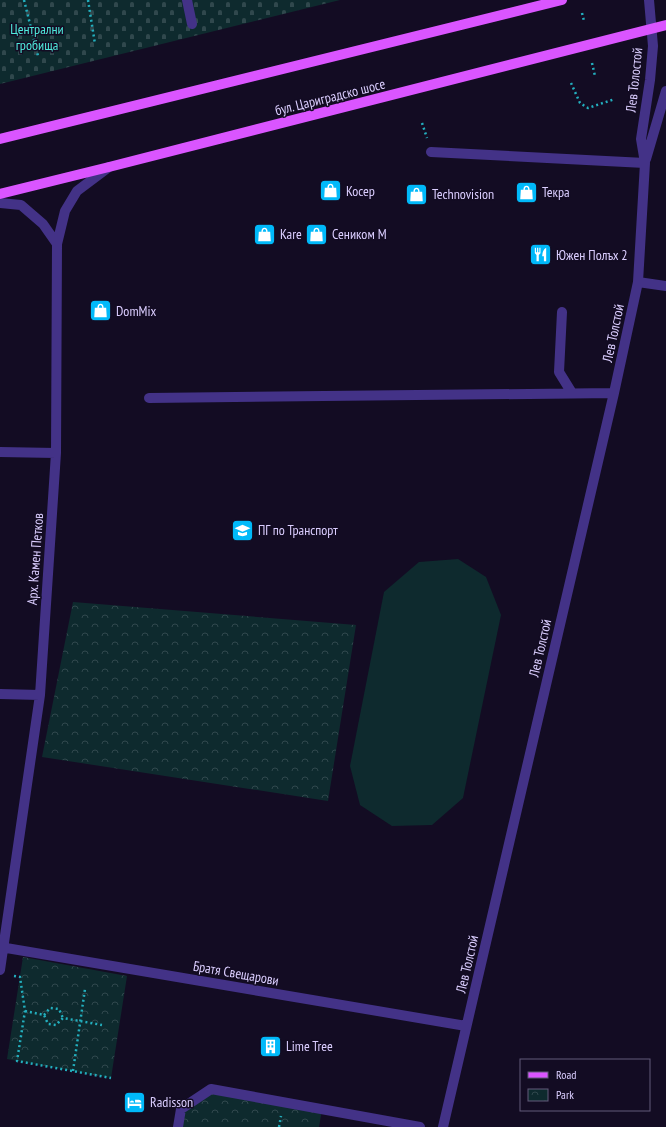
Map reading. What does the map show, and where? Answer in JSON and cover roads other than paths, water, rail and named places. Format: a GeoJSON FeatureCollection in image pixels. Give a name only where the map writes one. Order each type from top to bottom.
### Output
{"type":"FeatureCollection","features":[{"type":"Feature","properties":{"kind":"main road"},"geometry":{"type":"LineString","coordinates":[[0,139],[562,0]]}},
{"type":"Feature","properties":{"kind":"main road","name":"бул. Цариградско шосе"},"geometry":{"type":"LineString","coordinates":[[0,194],[666,26]]}},
{"type":"Feature","properties":{"kind":"street"},"geometry":{"type":"LineString","coordinates":[[186,0],[192,24]]}},
{"type":"Feature","properties":{"kind":"street","name":"Лев Толостой"},"geometry":{"type":"LineString","coordinates":[[645,168],[641,139],[650,80],[653,46],[649,0]]}},
{"type":"Feature","properties":{"kind":"street","name":"Лев Толостой"},"geometry":{"type":"LineString","coordinates":[[645,168],[666,91]]}},
{"type":"Feature","properties":{"kind":"street"},"geometry":{"type":"LineString","coordinates":[[431,152],[645,168]]}},
{"type":"Feature","properties":{"kind":"street","name":"Арх. Камен Петков"},"geometry":{"type":"LineString","coordinates":[[0,970],[2,947],[40,695],[56,453],[57,244],[65,210],[77,191],[109,167]]}},
{"type":"Feature","properties":{"kind":"street","name":"Лев Толстой"},"geometry":{"type":"LineString","coordinates":[[443,1127],[614,393],[638,282],[645,168]]}},
{"type":"Feature","properties":{"kind":"street"},"geometry":{"type":"LineString","coordinates":[[0,203],[21,205],[43,224],[57,244]]}},
{"type":"Feature","properties":{"kind":"street"},"geometry":{"type":"LineString","coordinates":[[638,282],[666,286]]}},
{"type":"Feature","properties":{"kind":"street"},"geometry":{"type":"LineString","coordinates":[[562,312],[559,372],[572,393]]}},
{"type":"Feature","properties":{"kind":"street"},"geometry":{"type":"LineString","coordinates":[[149,398],[614,393]]}},
{"type":"Feature","properties":{"kind":"street"},"geometry":{"type":"LineString","coordinates":[[0,452],[56,453]]}},
{"type":"Feature","properties":{"kind":"street"},"geometry":{"type":"LineString","coordinates":[[0,694],[40,695]]}},
{"type":"Feature","properties":{"kind":"street","name":"Братя Свещарови"},"geometry":{"type":"LineString","coordinates":[[2,947],[466,1026]]}},
{"type":"Feature","properties":{"kind":"street"},"geometry":{"type":"LineString","coordinates":[[178,1127],[181,1109],[211,1089],[402,1125],[420,1127]]}},
{"type":"Feature","properties":{"kind":"place","name":"Косер"},"geometry":{"type":"Point","coordinates":[331,191]}},
{"type":"Feature","properties":{"kind":"place","name":"Текра"},"geometry":{"type":"Point","coordinates":[527,192]}},
{"type":"Feature","properties":{"kind":"place","name":"Technovision"},"geometry":{"type":"Point","coordinates":[417,194]}},
{"type":"Feature","properties":{"kind":"place","name":"Kare"},"geometry":{"type":"Point","coordinates":[265,234]}},
{"type":"Feature","properties":{"kind":"place","name":"Сеником М"},"geometry":{"type":"Point","coordinates":[317,234]}},
{"type":"Feature","properties":{"kind":"place","name":"Южен Полъх 2"},"geometry":{"type":"Point","coordinates":[540,255]}},
{"type":"Feature","properties":{"kind":"place","name":"DomMix"},"geometry":{"type":"Point","coordinates":[100,311]}},
{"type":"Feature","properties":{"kind":"place","name":"ПГ по Транспорт"},"geometry":{"type":"Point","coordinates":[242,530]}},
{"type":"Feature","properties":{"kind":"place","name":"Lime Tree"},"geometry":{"type":"Point","coordinates":[270,1046]}},
{"type":"Feature","properties":{"kind":"place","name":"Radisson"},"geometry":{"type":"Point","coordinates":[134,1102]}},
{"type":"Feature","properties":{"kind":"park label","name":"Централни гробища"},"geometry":{"type":"Point","coordinates":[37,38]}}]}
